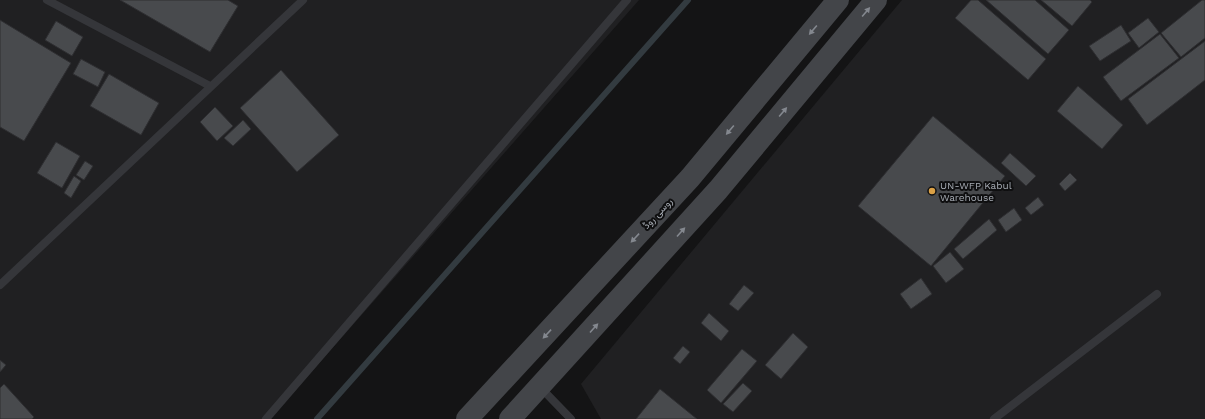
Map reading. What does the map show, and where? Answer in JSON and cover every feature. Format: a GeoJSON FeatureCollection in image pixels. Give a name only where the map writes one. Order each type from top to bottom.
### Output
{"type":"FeatureCollection","features":[{"type":"Feature","properties":{"kind":"main road","name":"روسی روڈ"},"geometry":{"type":"LineString","coordinates":[[467,419],[690,178],[838,0]]}},
{"type":"Feature","properties":{"kind":"main road"},"geometry":{"type":"LineString","coordinates":[[510,419],[718,190],[876,0]]}},
{"type":"Feature","properties":{"kind":"main road"},"geometry":{"type":"LineString","coordinates":[[518,364],[540,387]]}},
{"type":"Feature","properties":{"kind":"lane"},"geometry":{"type":"LineString","coordinates":[[47,0],[210,86]]}},
{"type":"Feature","properties":{"kind":"lane"},"geometry":{"type":"LineString","coordinates":[[0,284],[303,0]]}},
{"type":"Feature","properties":{"kind":"lane"},"geometry":{"type":"LineString","coordinates":[[266,419],[627,0]]}},
{"type":"Feature","properties":{"kind":"lane"},"geometry":{"type":"LineString","coordinates":[[994,419],[1157,294]]}},
{"type":"Feature","properties":{"kind":"lane"},"geometry":{"type":"LineString","coordinates":[[540,387],[571,419]]}},
{"type":"Feature","properties":{"kind":"shaded area"},"geometry":{"type":"Polygon","coordinates":[[[0,0],[639,0],[270,419],[0,419],[0,0]]]}},
{"type":"Feature","properties":{"kind":"shaded area"},"geometry":{"type":"Polygon","coordinates":[[[902,0],[1205,0],[1205,419],[601,419],[581,384],[902,0]]]}},
{"type":"Feature","properties":{"kind":"building"},"geometry":{"type":"Polygon","coordinates":[[[120,0],[228,0],[238,6],[210,52],[120,0]]]}},
{"type":"Feature","properties":{"kind":"building"},"geometry":{"type":"Polygon","coordinates":[[[971,0],[978,0],[1046,59],[1028,80],[955,18],[971,0]]]}},
{"type":"Feature","properties":{"kind":"building"},"geometry":{"type":"Polygon","coordinates":[[[986,0],[1035,0],[1069,30],[1048,54],[986,0]]]}},
{"type":"Feature","properties":{"kind":"building"},"geometry":{"type":"Polygon","coordinates":[[[1041,0],[1090,0],[1092,2],[1072,26],[1041,0]]]}},
{"type":"Feature","properties":{"kind":"building"},"geometry":{"type":"Polygon","coordinates":[[[1202,0],[1205,0],[1205,38],[1181,57],[1161,33],[1202,0]]]}},
{"type":"Feature","properties":{"kind":"building"},"geometry":{"type":"Polygon","coordinates":[[[1148,18],[1159,32],[1139,48],[1128,33],[1148,18]]]}},
{"type":"Feature","properties":{"kind":"building"},"geometry":{"type":"Polygon","coordinates":[[[0,20],[71,63],[24,141],[0,127],[0,20]]]}},
{"type":"Feature","properties":{"kind":"building"},"geometry":{"type":"Polygon","coordinates":[[[56,21],[83,37],[72,56],[45,40],[56,21]]]}},
{"type":"Feature","properties":{"kind":"building"},"geometry":{"type":"Polygon","coordinates":[[[1121,25],[1131,41],[1100,61],[1089,46],[1121,25]]]}},
{"type":"Feature","properties":{"kind":"building"},"geometry":{"type":"Polygon","coordinates":[[[1160,34],[1179,58],[1121,101],[1103,77],[1160,34]]]}},
{"type":"Feature","properties":{"kind":"building"},"geometry":{"type":"Polygon","coordinates":[[[1205,41],[1205,80],[1147,125],[1128,99],[1205,41]]]}},
{"type":"Feature","properties":{"kind":"building"},"geometry":{"type":"Polygon","coordinates":[[[81,59],[105,72],[98,87],[73,74],[81,59]]]}},
{"type":"Feature","properties":{"kind":"building"},"geometry":{"type":"Polygon","coordinates":[[[281,70],[339,135],[297,172],[240,108],[281,70]]]}},
{"type":"Feature","properties":{"kind":"building"},"geometry":{"type":"Polygon","coordinates":[[[109,74],[159,103],[141,135],[90,106],[109,74]]]}},
{"type":"Feature","properties":{"kind":"building"},"geometry":{"type":"Polygon","coordinates":[[[1078,86],[1123,125],[1102,149],[1057,111],[1078,86]]]}},
{"type":"Feature","properties":{"kind":"building"},"geometry":{"type":"Polygon","coordinates":[[[215,107],[233,126],[217,141],[200,122],[215,107]]]}},
{"type":"Feature","properties":{"kind":"building","name":"UN-WFP Kabul Warehouse"},"geometry":{"type":"Polygon","coordinates":[[[933,116],[1005,176],[931,266],[858,206],[933,116]]]}},
{"type":"Feature","properties":{"kind":"building"},"geometry":{"type":"Polygon","coordinates":[[[243,120],[251,129],[233,146],[224,138],[243,120]]]}},
{"type":"Feature","properties":{"kind":"building"},"geometry":{"type":"Polygon","coordinates":[[[56,142],[80,156],[62,188],[37,173],[56,142]]]}},
{"type":"Feature","properties":{"kind":"building"},"geometry":{"type":"Polygon","coordinates":[[[1010,153],[1036,176],[1026,186],[1001,163],[1010,153]]]}},
{"type":"Feature","properties":{"kind":"building"},"geometry":{"type":"Polygon","coordinates":[[[85,161],[93,166],[84,180],[76,175],[85,161]]]}},
{"type":"Feature","properties":{"kind":"building"},"geometry":{"type":"Polygon","coordinates":[[[1070,173],[1077,180],[1065,191],[1059,184],[1070,173]]]}},
{"type":"Feature","properties":{"kind":"building"},"geometry":{"type":"Polygon","coordinates":[[[74,176],[81,181],[71,198],[64,193],[74,176]]]}},
{"type":"Feature","properties":{"kind":"building"},"geometry":{"type":"Polygon","coordinates":[[[1038,197],[1044,205],[1031,215],[1025,208],[1038,197]]]}},
{"type":"Feature","properties":{"kind":"building"},"geometry":{"type":"Polygon","coordinates":[[[1014,208],[1022,220],[1006,232],[998,220],[1014,208]]]}},
{"type":"Feature","properties":{"kind":"building"},"geometry":{"type":"Polygon","coordinates":[[[989,219],[997,230],[963,259],[954,249],[989,219]]]}},
{"type":"Feature","properties":{"kind":"building"},"geometry":{"type":"Polygon","coordinates":[[[950,252],[964,269],[946,283],[933,266],[950,252]]]}},
{"type":"Feature","properties":{"kind":"building"},"geometry":{"type":"Polygon","coordinates":[[[921,278],[932,294],[911,309],[900,294],[921,278]]]}},
{"type":"Feature","properties":{"kind":"building"},"geometry":{"type":"Polygon","coordinates":[[[744,285],[754,293],[738,311],[729,304],[744,285]]]}},
{"type":"Feature","properties":{"kind":"building"},"geometry":{"type":"Polygon","coordinates":[[[709,313],[729,331],[721,341],[701,323],[709,313]]]}},
{"type":"Feature","properties":{"kind":"building"},"geometry":{"type":"Polygon","coordinates":[[[793,333],[808,347],[781,379],[765,365],[793,333]]]}},
{"type":"Feature","properties":{"kind":"building"},"geometry":{"type":"Polygon","coordinates":[[[683,346],[690,352],[680,364],[673,358],[683,346]]]}},
{"type":"Feature","properties":{"kind":"building"},"geometry":{"type":"Polygon","coordinates":[[[742,349],[757,361],[721,403],[707,390],[742,349]]]}},
{"type":"Feature","properties":{"kind":"building"},"geometry":{"type":"Polygon","coordinates":[[[0,360],[6,365],[0,372],[0,360]]]}},
{"type":"Feature","properties":{"kind":"building"},"geometry":{"type":"Polygon","coordinates":[[[743,383],[752,391],[733,412],[723,404],[743,383]]]}},
{"type":"Feature","properties":{"kind":"building"},"geometry":{"type":"Polygon","coordinates":[[[4,384],[34,417],[32,419],[0,419],[0,388],[4,384]]]}},
{"type":"Feature","properties":{"kind":"building"},"geometry":{"type":"Polygon","coordinates":[[[660,389],[697,419],[636,419],[660,389]]]}},
{"type":"Feature","properties":{"kind":"waterway"},"geometry":{"type":"LineString","coordinates":[[317,419],[688,0]]}},
{"type":"Feature","properties":{"kind":"place","name":"UN-WFP Kabul Warehouse"},"geometry":{"type":"Point","coordinates":[932,191]}}]}
